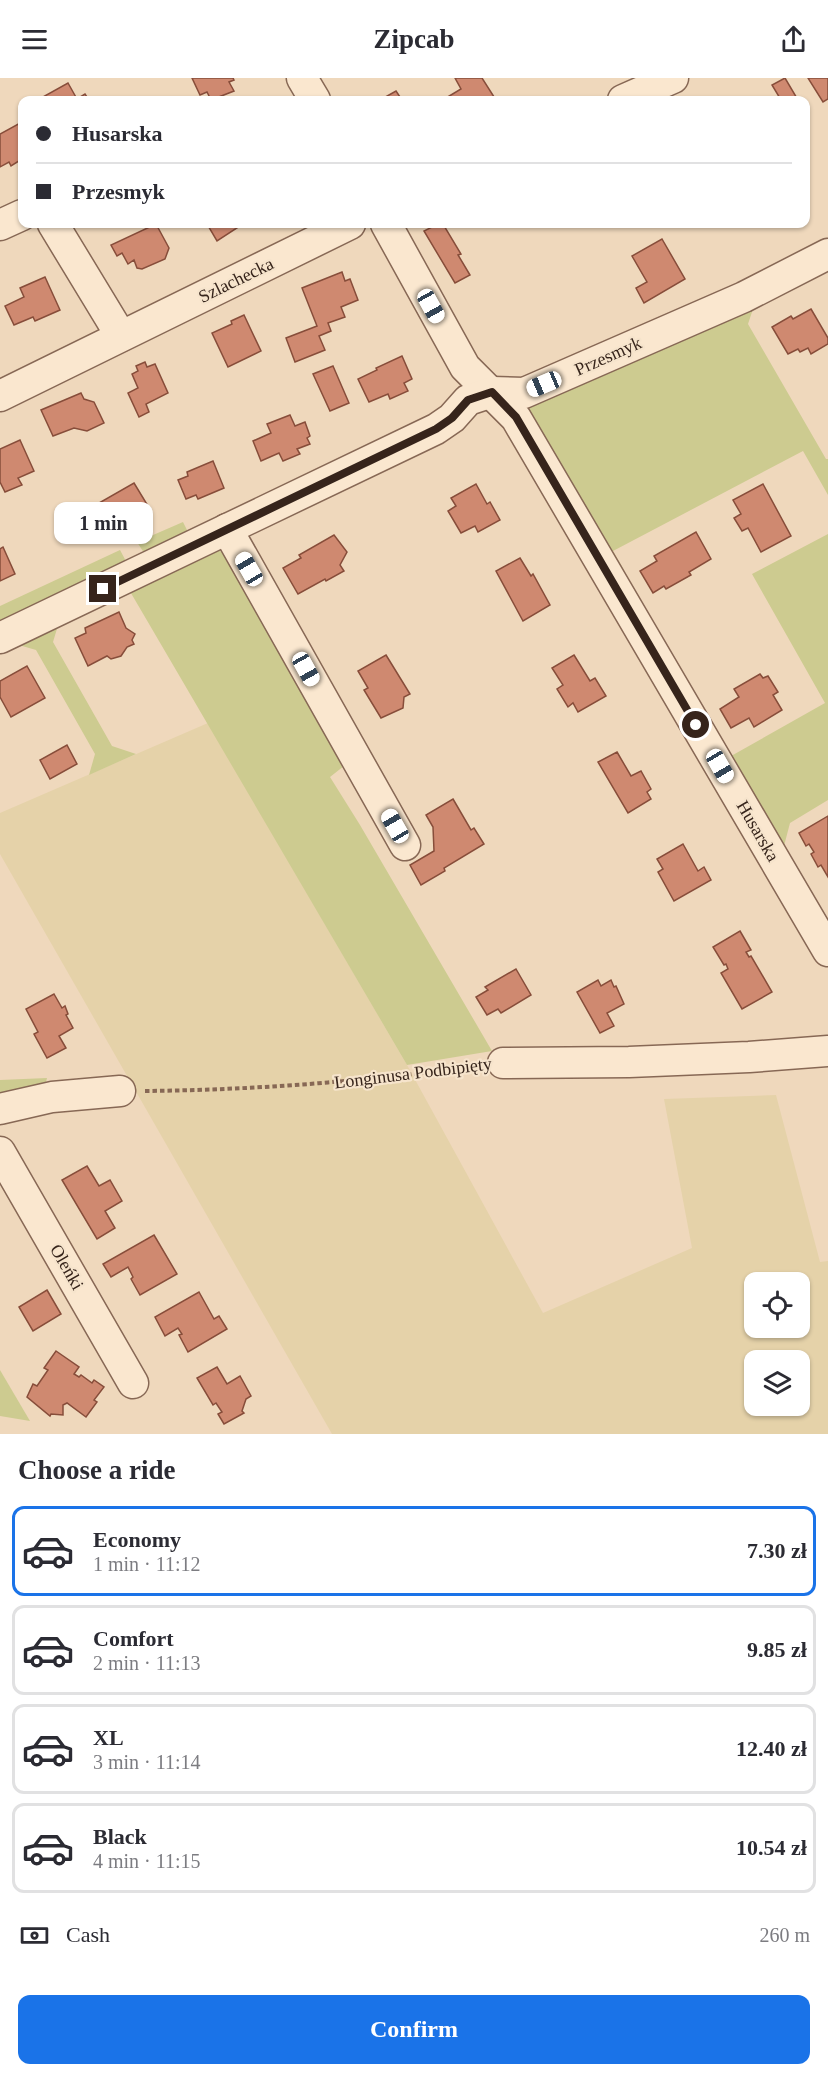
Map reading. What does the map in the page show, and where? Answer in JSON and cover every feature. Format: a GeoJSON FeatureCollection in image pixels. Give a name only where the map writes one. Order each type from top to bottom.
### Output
{"type":"FeatureCollection","features":[{"type":"Feature","properties":{"kind":"street"},"geometry":{"type":"LineString","coordinates":[[302,78],[313,96]]}},
{"type":"Feature","properties":{"kind":"street"},"geometry":{"type":"LineString","coordinates":[[632,96],[673,78]]}},
{"type":"Feature","properties":{"kind":"street"},"geometry":{"type":"LineString","coordinates":[[0,225],[18,217]]}},
{"type":"Feature","properties":{"kind":"street"},"geometry":{"type":"LineString","coordinates":[[55,228],[121,336]]}},
{"type":"Feature","properties":{"kind":"street","name":"Szlachecka"},"geometry":{"type":"LineString","coordinates":[[0,396],[342,228]]}},
{"type":"Feature","properties":{"kind":"street","name":"Husarska"},"geometry":{"type":"LineString","coordinates":[[388,228],[465,367],[516,417],[828,951]]}},
{"type":"Feature","properties":{"kind":"street","name":"Przesmyk"},"geometry":{"type":"LineString","coordinates":[[0,638],[436,429],[452,418],[468,400],[492,392],[524,393],[744,297],[828,254]]}},
{"type":"Feature","properties":{"kind":"street"},"geometry":{"type":"LineString","coordinates":[[227,529],[405,844]]}},
{"type":"Feature","properties":{"kind":"street","name":"Longinusa Podbipięty"},"geometry":{"type":"LineString","coordinates":[[503,1063],[629,1062],[828,1051]]}},
{"type":"Feature","properties":{"kind":"street"},"geometry":{"type":"LineString","coordinates":[[0,1109],[52,1097],[120,1091]]}},
{"type":"Feature","properties":{"kind":"street","name":"Oleńki"},"geometry":{"type":"LineString","coordinates":[[0,1152],[133,1383]]}},
{"type":"Feature","properties":{"kind":"path","name":"Longinusa Podbipięty"},"geometry":{"type":"LineString","coordinates":[[120,1091],[214,1090],[314,1084],[503,1063]]}},
{"type":"Feature","properties":{"kind":"shaded area"},"geometry":{"type":"Polygon","coordinates":[[[754,306],[748,324],[828,459],[828,495],[803,451],[613,551],[624,570],[613,562],[521,401],[754,306]]]}},
{"type":"Feature","properties":{"kind":"shaded area"},"geometry":{"type":"Polygon","coordinates":[[[183,522],[192,540],[148,559],[137,542],[183,522]]]}},
{"type":"Feature","properties":{"kind":"shaded area"},"geometry":{"type":"Polygon","coordinates":[[[828,534],[828,800],[790,823],[784,846],[804,879],[791,878],[724,760],[825,703],[752,574],[828,534]]]}},
{"type":"Feature","properties":{"kind":"shaded area"},"geometry":{"type":"Polygon","coordinates":[[[120,550],[128,565],[0,624],[0,606],[120,550]]]}},
{"type":"Feature","properties":{"kind":"shaded area"},"geometry":{"type":"Polygon","coordinates":[[[218,550],[227,555],[349,762],[330,777],[492,1051],[407,1065],[128,588],[218,550]]]}},
{"type":"Feature","properties":{"kind":"shaded area"},"geometry":{"type":"Polygon","coordinates":[[[59,622],[53,642],[112,746],[136,754],[89,775],[95,754],[36,650],[12,643],[59,622]]]}},
{"type":"Feature","properties":{"kind":"shaded area"},"geometry":{"type":"Polygon","coordinates":[[[208,723],[407,1065],[543,1313],[692,1248],[664,1099],[776,1095],[820,1262],[828,1261],[828,1434],[332,1434],[0,854],[0,813],[208,723]]]}},
{"type":"Feature","properties":{"kind":"shaded area"},"geometry":{"type":"Polygon","coordinates":[[[47,1078],[44,1090],[0,1103],[0,1080],[47,1078]]]}},
{"type":"Feature","properties":{"kind":"shaded area"},"geometry":{"type":"Polygon","coordinates":[[[0,1370],[30,1421],[0,1416],[0,1370]]]}},
{"type":"Feature","properties":{"kind":"building"},"geometry":{"type":"Polygon","coordinates":[[[192,78],[233,78],[234,80],[229,82],[234,91],[221,96],[209,96],[207,92],[200,95],[192,78]]]}},
{"type":"Feature","properties":{"kind":"building"},"geometry":{"type":"Polygon","coordinates":[[[455,78],[482,78],[493,96],[449,96],[461,89],[455,78]]]}},
{"type":"Feature","properties":{"kind":"building"},"geometry":{"type":"Polygon","coordinates":[[[785,78],[796,96],[779,96],[772,85],[785,78]]]}},
{"type":"Feature","properties":{"kind":"building"},"geometry":{"type":"Polygon","coordinates":[[[808,78],[828,78],[828,99],[823,102],[808,78]]]}},
{"type":"Feature","properties":{"kind":"building"},"geometry":{"type":"Polygon","coordinates":[[[68,83],[75,96],[45,96],[68,83]]]}},
{"type":"Feature","properties":{"kind":"building"},"geometry":{"type":"Polygon","coordinates":[[[396,91],[399,96],[387,96],[396,91]]]}},
{"type":"Feature","properties":{"kind":"building"},"geometry":{"type":"Polygon","coordinates":[[[18,124],[18,162],[11,166],[9,162],[0,167],[0,134],[18,124]]]}},
{"type":"Feature","properties":{"kind":"building"},"geometry":{"type":"Polygon","coordinates":[[[147,228],[158,228],[169,248],[165,259],[142,269],[137,268],[134,260],[128,264],[122,253],[117,256],[111,245],[147,228]]]}},
{"type":"Feature","properties":{"kind":"building"},"geometry":{"type":"Polygon","coordinates":[[[209,228],[237,228],[217,241],[209,228]]]}},
{"type":"Feature","properties":{"kind":"building"},"geometry":{"type":"Polygon","coordinates":[[[430,228],[445,228],[470,275],[455,283],[424,231],[430,228]]]}},
{"type":"Feature","properties":{"kind":"building"},"geometry":{"type":"Polygon","coordinates":[[[662,239],[685,279],[644,303],[636,288],[647,282],[632,256],[662,239]]]}},
{"type":"Feature","properties":{"kind":"building"},"geometry":{"type":"Polygon","coordinates":[[[342,272],[345,281],[350,279],[358,300],[341,307],[345,317],[328,323],[331,331],[319,336],[325,350],[295,362],[286,338],[317,326],[302,288],[342,272]]]}},
{"type":"Feature","properties":{"kind":"building"},"geometry":{"type":"Polygon","coordinates":[[[45,277],[60,310],[35,321],[33,317],[14,325],[5,306],[24,297],[20,288],[45,277]]]}},
{"type":"Feature","properties":{"kind":"building"},"geometry":{"type":"Polygon","coordinates":[[[811,309],[828,338],[828,344],[811,354],[808,348],[800,352],[798,349],[788,354],[772,327],[791,316],[793,319],[811,309]]]}},
{"type":"Feature","properties":{"kind":"building"},"geometry":{"type":"Polygon","coordinates":[[[244,315],[261,351],[228,367],[212,333],[232,324],[231,321],[244,315]]]}},
{"type":"Feature","properties":{"kind":"building"},"geometry":{"type":"Polygon","coordinates":[[[402,356],[412,379],[404,383],[408,391],[390,399],[388,394],[369,402],[358,379],[402,356]]]}},
{"type":"Feature","properties":{"kind":"building"},"geometry":{"type":"Polygon","coordinates":[[[145,362],[147,367],[155,364],[168,393],[146,404],[149,412],[139,417],[128,393],[138,388],[132,374],[138,371],[136,366],[145,362]]]}},
{"type":"Feature","properties":{"kind":"building"},"geometry":{"type":"Polygon","coordinates":[[[333,366],[349,403],[330,411],[313,374],[333,366]]]}},
{"type":"Feature","properties":{"kind":"building"},"geometry":{"type":"Polygon","coordinates":[[[81,393],[84,399],[94,402],[104,423],[87,431],[74,428],[53,436],[41,410],[81,393]]]}},
{"type":"Feature","properties":{"kind":"building"},"geometry":{"type":"Polygon","coordinates":[[[290,415],[295,426],[305,422],[310,444],[297,449],[300,454],[283,461],[279,453],[261,461],[253,441],[271,433],[267,424],[290,415]]]}},
{"type":"Feature","properties":{"kind":"building"},"geometry":{"type":"Polygon","coordinates":[[[20,440],[34,471],[18,478],[22,485],[5,492],[0,482],[0,449],[20,440]]]}},
{"type":"Feature","properties":{"kind":"building"},"geometry":{"type":"Polygon","coordinates":[[[213,461],[224,488],[198,499],[196,495],[186,499],[178,480],[188,476],[187,472],[213,461]]]}},
{"type":"Feature","properties":{"kind":"building"},"geometry":{"type":"Polygon","coordinates":[[[134,483],[151,511],[116,532],[99,503],[134,483]]]}},
{"type":"Feature","properties":{"kind":"building"},"geometry":{"type":"Polygon","coordinates":[[[476,484],[487,504],[490,502],[500,520],[478,532],[475,526],[461,533],[448,511],[456,506],[451,498],[476,484]]]}},
{"type":"Feature","properties":{"kind":"building"},"geometry":{"type":"Polygon","coordinates":[[[763,484],[791,536],[761,552],[748,528],[742,531],[734,518],[741,514],[733,500],[763,484]]]}},
{"type":"Feature","properties":{"kind":"building"},"geometry":{"type":"Polygon","coordinates":[[[696,532],[711,559],[689,572],[691,575],[666,589],[664,586],[653,593],[640,571],[657,561],[654,556],[696,532]]]}},
{"type":"Feature","properties":{"kind":"building"},"geometry":{"type":"Polygon","coordinates":[[[334,535],[347,552],[340,565],[344,571],[298,594],[283,568],[301,558],[299,555],[334,535]]]}},
{"type":"Feature","properties":{"kind":"building"},"geometry":{"type":"Polygon","coordinates":[[[3,547],[15,574],[0,581],[0,549],[3,547]]]}},
{"type":"Feature","properties":{"kind":"building"},"geometry":{"type":"Polygon","coordinates":[[[520,558],[531,576],[533,574],[550,605],[523,621],[496,571],[520,558]]]}},
{"type":"Feature","properties":{"kind":"building"},"geometry":{"type":"Polygon","coordinates":[[[119,612],[126,628],[135,634],[132,640],[134,644],[127,647],[121,656],[111,659],[107,656],[88,666],[75,638],[86,633],[85,628],[119,612]]]}},
{"type":"Feature","properties":{"kind":"building"},"geometry":{"type":"Polygon","coordinates":[[[386,655],[410,694],[404,697],[403,708],[381,718],[364,690],[368,688],[358,671],[386,655]]]}},
{"type":"Feature","properties":{"kind":"building"},"geometry":{"type":"Polygon","coordinates":[[[574,655],[590,681],[595,678],[606,696],[578,712],[573,703],[568,707],[557,689],[563,685],[552,668],[574,655]]]}},
{"type":"Feature","properties":{"kind":"building"},"geometry":{"type":"Polygon","coordinates":[[[27,666],[45,698],[11,717],[0,697],[0,681],[27,666]]]}},
{"type":"Feature","properties":{"kind":"building"},"geometry":{"type":"Polygon","coordinates":[[[760,674],[763,678],[768,676],[778,692],[773,695],[782,710],[754,727],[749,718],[731,728],[720,709],[739,697],[734,689],[760,674]]]}},
{"type":"Feature","properties":{"kind":"building"},"geometry":{"type":"Polygon","coordinates":[[[67,745],[77,764],[50,779],[40,760],[67,745]]]}},
{"type":"Feature","properties":{"kind":"building"},"geometry":{"type":"Polygon","coordinates":[[[617,752],[631,776],[641,771],[651,789],[647,792],[651,799],[628,813],[598,762],[617,752]]]}},
{"type":"Feature","properties":{"kind":"building"},"geometry":{"type":"Polygon","coordinates":[[[453,799],[471,830],[474,828],[484,844],[421,885],[410,865],[434,851],[433,827],[426,815],[453,799]]]}},
{"type":"Feature","properties":{"kind":"building"},"geometry":{"type":"Polygon","coordinates":[[[828,816],[828,877],[821,865],[818,867],[811,854],[814,852],[809,844],[806,846],[799,833],[828,816]]]}},
{"type":"Feature","properties":{"kind":"building"},"geometry":{"type":"Polygon","coordinates":[[[683,844],[698,871],[704,867],[711,880],[674,901],[658,872],[663,869],[657,859],[683,844]]]}},
{"type":"Feature","properties":{"kind":"building"},"geometry":{"type":"Polygon","coordinates":[[[740,931],[751,950],[746,952],[749,957],[751,956],[772,992],[742,1009],[721,973],[728,969],[726,964],[724,965],[713,947],[740,931]]]}},
{"type":"Feature","properties":{"kind":"building"},"geometry":{"type":"Polygon","coordinates":[[[516,969],[531,995],[501,1013],[498,1009],[487,1015],[476,997],[488,990],[485,987],[516,969]]]}},
{"type":"Feature","properties":{"kind":"building"},"geometry":{"type":"Polygon","coordinates":[[[598,980],[601,986],[611,980],[624,1004],[607,1013],[614,1026],[600,1033],[577,992],[598,980]]]}},
{"type":"Feature","properties":{"kind":"building"},"geometry":{"type":"Polygon","coordinates":[[[54,994],[62,1008],[65,1006],[68,1014],[66,1015],[73,1028],[59,1036],[66,1048],[47,1058],[34,1034],[38,1032],[26,1009],[54,994]]]}},
{"type":"Feature","properties":{"kind":"building"},"geometry":{"type":"Polygon","coordinates":[[[87,1166],[99,1186],[110,1180],[122,1201],[105,1211],[115,1228],[97,1239],[62,1180],[87,1166]]]}},
{"type":"Feature","properties":{"kind":"building"},"geometry":{"type":"Polygon","coordinates":[[[154,1235],[177,1274],[140,1295],[131,1279],[133,1277],[128,1267],[111,1277],[103,1264],[154,1235]]]}},
{"type":"Feature","properties":{"kind":"building"},"geometry":{"type":"Polygon","coordinates":[[[47,1290],[61,1314],[33,1331],[19,1307],[47,1290]]]}},
{"type":"Feature","properties":{"kind":"building"},"geometry":{"type":"Polygon","coordinates":[[[199,1292],[214,1319],[219,1316],[227,1329],[188,1352],[178,1328],[165,1336],[155,1317],[199,1292]]]}},
{"type":"Feature","properties":{"kind":"building"},"geometry":{"type":"Polygon","coordinates":[[[56,1351],[79,1367],[74,1374],[79,1377],[81,1375],[92,1383],[94,1380],[104,1387],[94,1400],[97,1402],[86,1417],[67,1403],[63,1405],[63,1415],[51,1414],[50,1416],[27,1397],[33,1384],[37,1386],[48,1370],[44,1368],[56,1351]]]}},
{"type":"Feature","properties":{"kind":"building"},"geometry":{"type":"Polygon","coordinates":[[[217,1367],[227,1384],[240,1376],[251,1396],[246,1399],[242,1411],[244,1413],[224,1424],[218,1414],[222,1412],[216,1403],[213,1405],[197,1378],[217,1367]]]}},
{"type":"Feature","properties":{"kind":"route"},"geometry":{"type":"LineString","coordinates":[[103,589],[436,429],[452,418],[468,400],[492,392],[516,417],[696,725]]}}]}
